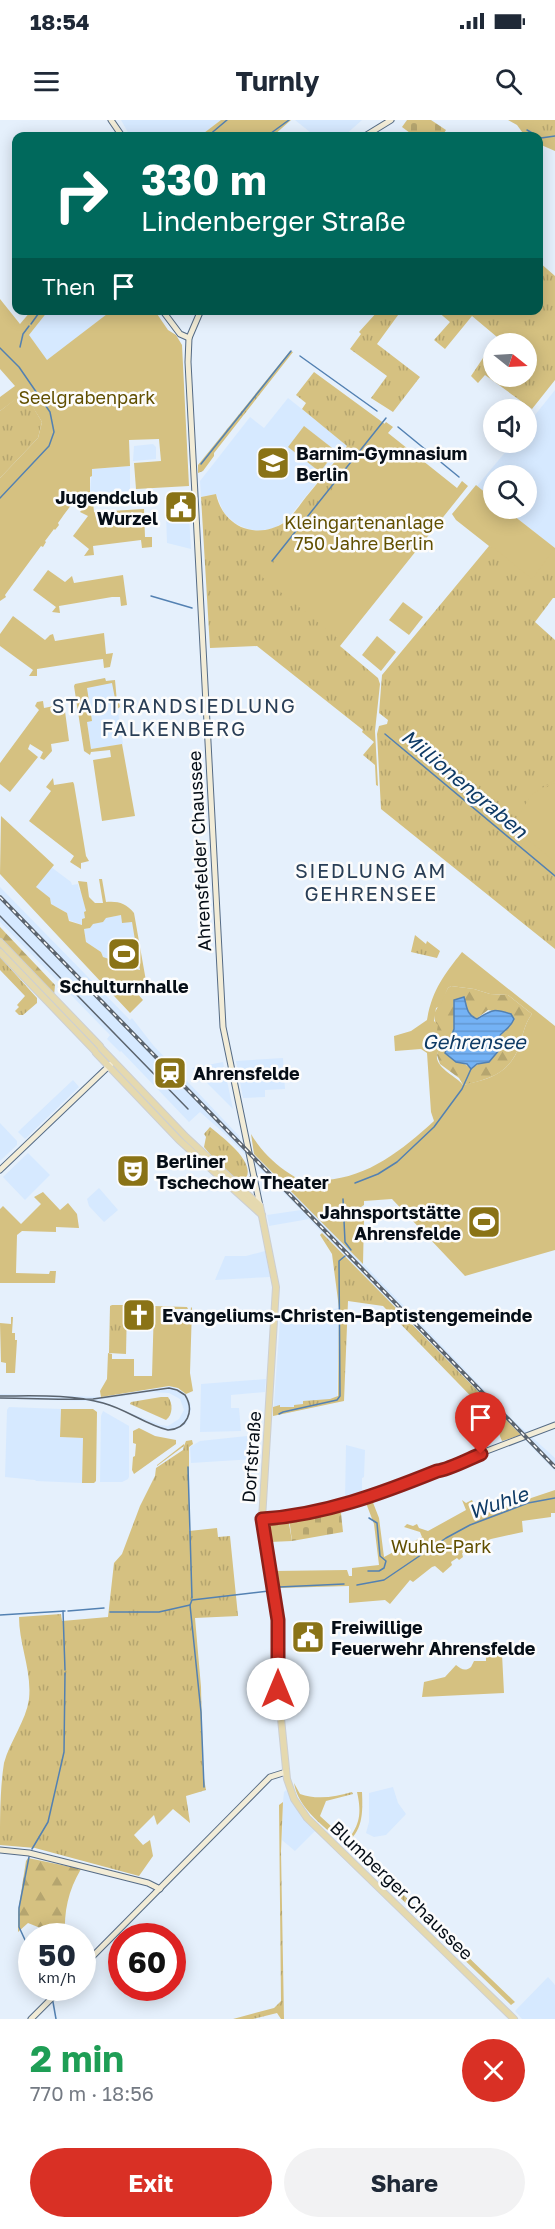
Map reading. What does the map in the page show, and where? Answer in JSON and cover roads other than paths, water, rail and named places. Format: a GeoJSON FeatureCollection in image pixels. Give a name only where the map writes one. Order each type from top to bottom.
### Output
{"type":"FeatureCollection","features":[{"type":"Feature","properties":{"kind":"main road"},"geometry":{"type":"LineString","coordinates":[[372,132],[391,120]]}},
{"type":"Feature","properties":{"kind":"main road"},"geometry":{"type":"LineString","coordinates":[[166,315],[180,334],[189,338],[199,315]]}},
{"type":"Feature","properties":{"kind":"main road","name":"Ahrensfelder Chaussee"},"geometry":{"type":"LineString","coordinates":[[189,338],[188,371],[223,1027],[262,1215]]}},
{"type":"Feature","properties":{"kind":"main road"},"geometry":{"type":"LineString","coordinates":[[0,942],[89,1041]]}},
{"type":"Feature","properties":{"kind":"main road"},"geometry":{"type":"LineString","coordinates":[[0,951],[262,1215]]}},
{"type":"Feature","properties":{"kind":"main road"},"geometry":{"type":"LineString","coordinates":[[0,1170],[112,1064]]}},
{"type":"Feature","properties":{"kind":"main road"},"geometry":{"type":"LineString","coordinates":[[239,1191],[254,1177]]}},
{"type":"Feature","properties":{"kind":"main road"},"geometry":{"type":"LineString","coordinates":[[239,1191],[260,1206]]}},
{"type":"Feature","properties":{"kind":"main road","name":"Dorfstraße"},"geometry":{"type":"LineString","coordinates":[[262,1215],[274,1269],[276,1296],[262,1519],[278,1620],[278,1689],[286,1772]]}},
{"type":"Feature","properties":{"kind":"main road"},"geometry":{"type":"LineString","coordinates":[[262,1519],[354,1503],[555,1425]]}},
{"type":"Feature","properties":{"kind":"main road"},"geometry":{"type":"LineString","coordinates":[[96,1953],[270,1777],[286,1772]]}},
{"type":"Feature","properties":{"kind":"main road","name":"Blumberger Chaussee"},"geometry":{"type":"LineString","coordinates":[[286,1772],[288,1786],[307,1818],[514,2019]]}},
{"type":"Feature","properties":{"kind":"main road"},"geometry":{"type":"LineString","coordinates":[[0,1850],[29,1853],[148,1883],[160,1889]]}},
{"type":"Feature","properties":{"kind":"main road"},"geometry":{"type":"LineString","coordinates":[[31,2019],[49,2001]]}},
{"type":"Feature","properties":{"kind":"water","name":"Gehrensee"},"geometry":{"type":"Polygon","coordinates":[[[464,997],[469,1013],[477,1019],[489,1012],[500,1011],[511,1014],[514,1019],[498,1038],[502,1043],[497,1045],[500,1049],[489,1062],[477,1064],[471,1069],[467,1064],[456,1062],[445,1053],[454,1029],[454,1000],[464,997]]]}},
{"type":"Feature","properties":{"kind":"waterway"},"geometry":{"type":"LineString","coordinates":[[213,132],[227,120]]}},
{"type":"Feature","properties":{"kind":"waterway"},"geometry":{"type":"LineString","coordinates":[[272,132],[289,120]]}},
{"type":"Feature","properties":{"kind":"waterway"},"geometry":{"type":"LineString","coordinates":[[527,130],[530,132]]}},
{"type":"Feature","properties":{"kind":"waterway"},"geometry":{"type":"LineString","coordinates":[[543,138],[555,136]]}},
{"type":"Feature","properties":{"kind":"waterway"},"geometry":{"type":"LineString","coordinates":[[31,324],[37,315]]}},
{"type":"Feature","properties":{"kind":"waterway"},"geometry":{"type":"LineString","coordinates":[[20,347],[23,334],[29,326]]}},
{"type":"Feature","properties":{"kind":"waterway"},"geometry":{"type":"LineString","coordinates":[[0,348],[19,367],[50,412],[54,432],[49,446],[0,498]]}},
{"type":"Feature","properties":{"kind":"waterway"},"geometry":{"type":"LineString","coordinates":[[201,464],[291,351]]}},
{"type":"Feature","properties":{"kind":"waterway"},"geometry":{"type":"LineString","coordinates":[[300,356],[377,411]]}},
{"type":"Feature","properties":{"kind":"waterway"},"geometry":{"type":"LineString","coordinates":[[272,561],[386,418]]}},
{"type":"Feature","properties":{"kind":"waterway"},"geometry":{"type":"LineString","coordinates":[[398,427],[459,477]]}},
{"type":"Feature","properties":{"kind":"waterway","name":"Millionengraben"},"geometry":{"type":"LineString","coordinates":[[151,596],[192,608]]}},
{"type":"Feature","properties":{"kind":"waterway","name":"Millionengraben"},"geometry":{"type":"LineString","coordinates":[[385,734],[555,876]]}},
{"type":"Feature","properties":{"kind":"waterway"},"geometry":{"type":"LineString","coordinates":[[355,1183],[378,1174],[397,1162],[434,1127],[462,1089],[471,1069]]}},
{"type":"Feature","properties":{"kind":"waterway"},"geometry":{"type":"LineString","coordinates":[[343,1199],[345,1242],[351,1250]]}},
{"type":"Feature","properties":{"kind":"waterway"},"geometry":{"type":"LineString","coordinates":[[279,1414],[337,1400],[340,1396],[339,1261],[345,1256]]}},
{"type":"Feature","properties":{"kind":"waterway"},"geometry":{"type":"LineString","coordinates":[[188,1467],[192,1598]]}},
{"type":"Feature","properties":{"kind":"waterway","name":"Wuhle"},"geometry":{"type":"LineString","coordinates":[[357,1585],[384,1580],[446,1538],[470,1525],[528,1503],[555,1498]]}},
{"type":"Feature","properties":{"kind":"waterway"},"geometry":{"type":"LineString","coordinates":[[368,1571],[379,1571],[384,1568],[386,1561],[380,1556],[377,1523],[369,1518]]}},
{"type":"Feature","properties":{"kind":"waterway","name":"Wuhle"},"geometry":{"type":"LineString","coordinates":[[279,1587],[344,1584]]}},
{"type":"Feature","properties":{"kind":"waterway","name":"Wuhle"},"geometry":{"type":"LineString","coordinates":[[110,1612],[159,1612],[190,1605],[192,1600],[269,1591]]}},
{"type":"Feature","properties":{"kind":"waterway"},"geometry":{"type":"LineString","coordinates":[[190,1605],[201,1712],[204,1787]]}},
{"type":"Feature","properties":{"kind":"waterway","name":"Wuhle"},"geometry":{"type":"LineString","coordinates":[[68,1611],[104,1608]]}},
{"type":"Feature","properties":{"kind":"waterway"},"geometry":{"type":"LineString","coordinates":[[63,1611],[65,1670]]}},
{"type":"Feature","properties":{"kind":"waterway","name":"Wuhle"},"geometry":{"type":"LineString","coordinates":[[0,1615],[65,1611]]}},
{"type":"Feature","properties":{"kind":"waterway"},"geometry":{"type":"LineString","coordinates":[[32,1849],[48,1822],[64,1752],[65,1673]]}},
{"type":"Feature","properties":{"kind":"waterway"},"geometry":{"type":"LineString","coordinates":[[19,1923],[19,1908],[29,1857]]}},
{"type":"Feature","properties":{"kind":"waterway"},"geometry":{"type":"LineString","coordinates":[[53,2002],[56,2019]]}},
{"type":"Feature","properties":{"kind":"tram line"},"geometry":{"type":"LineString","coordinates":[[0,916],[188,1109]]}},
{"type":"Feature","properties":{"kind":"tram line"},"geometry":{"type":"LineString","coordinates":[[0,1396],[52,1396],[78,1398],[91,1400],[120,1409],[152,1425],[168,1430],[175,1429],[184,1423],[189,1413],[185,1395],[169,1388],[93,1399],[81,1399],[70,1399],[0,1398]]}},
{"type":"Feature","properties":{"kind":"railway"},"geometry":{"type":"LineString","coordinates":[[0,897],[555,1467]]}},
{"type":"Feature","properties":{"kind":"place","name":"Barnim-Gymnasium Berlin"},"geometry":{"type":"Point","coordinates":[273,463]}},
{"type":"Feature","properties":{"kind":"place","name":"Jugendclub Wurzel"},"geometry":{"type":"Point","coordinates":[181,507]}},
{"type":"Feature","properties":{"kind":"place","name":"Schulturnhalle"},"geometry":{"type":"Point","coordinates":[124,954]}},
{"type":"Feature","properties":{"kind":"place","name":"Ahrensfelde"},"geometry":{"type":"Point","coordinates":[170,1073]}},
{"type":"Feature","properties":{"kind":"place","name":"Berliner Tschechow Theater"},"geometry":{"type":"Point","coordinates":[133,1171]}},
{"type":"Feature","properties":{"kind":"place","name":"Jahnsportstätte Ahrensfelde"},"geometry":{"type":"Point","coordinates":[484,1222]}},
{"type":"Feature","properties":{"kind":"place","name":"Evangeliums-Christen-Baptistengemeinde"},"geometry":{"type":"Point","coordinates":[139,1315]}},
{"type":"Feature","properties":{"kind":"place","name":"Freiwillige Feuerwehr Ahrensfelde"},"geometry":{"type":"Point","coordinates":[308,1637]}},
{"type":"Feature","properties":{"kind":"district","name":"STADTRANDSIEDLUNG FALKENBERG"},"geometry":{"type":"Point","coordinates":[174,716]}},
{"type":"Feature","properties":{"kind":"district","name":"SIEDLUNG AM GEHRENSEE"},"geometry":{"type":"Point","coordinates":[371,882]}},
{"type":"Feature","properties":{"kind":"park label","name":"Seelgrabenpark"},"geometry":{"type":"Point","coordinates":[87,397]}},
{"type":"Feature","properties":{"kind":"park label","name":"Kleingartenanlage 750 Jahre Berlin"},"geometry":{"type":"Point","coordinates":[364,532]}},
{"type":"Feature","properties":{"kind":"park label","name":"Wuhle-Park"},"geometry":{"type":"Point","coordinates":[441,1546]}}]}
